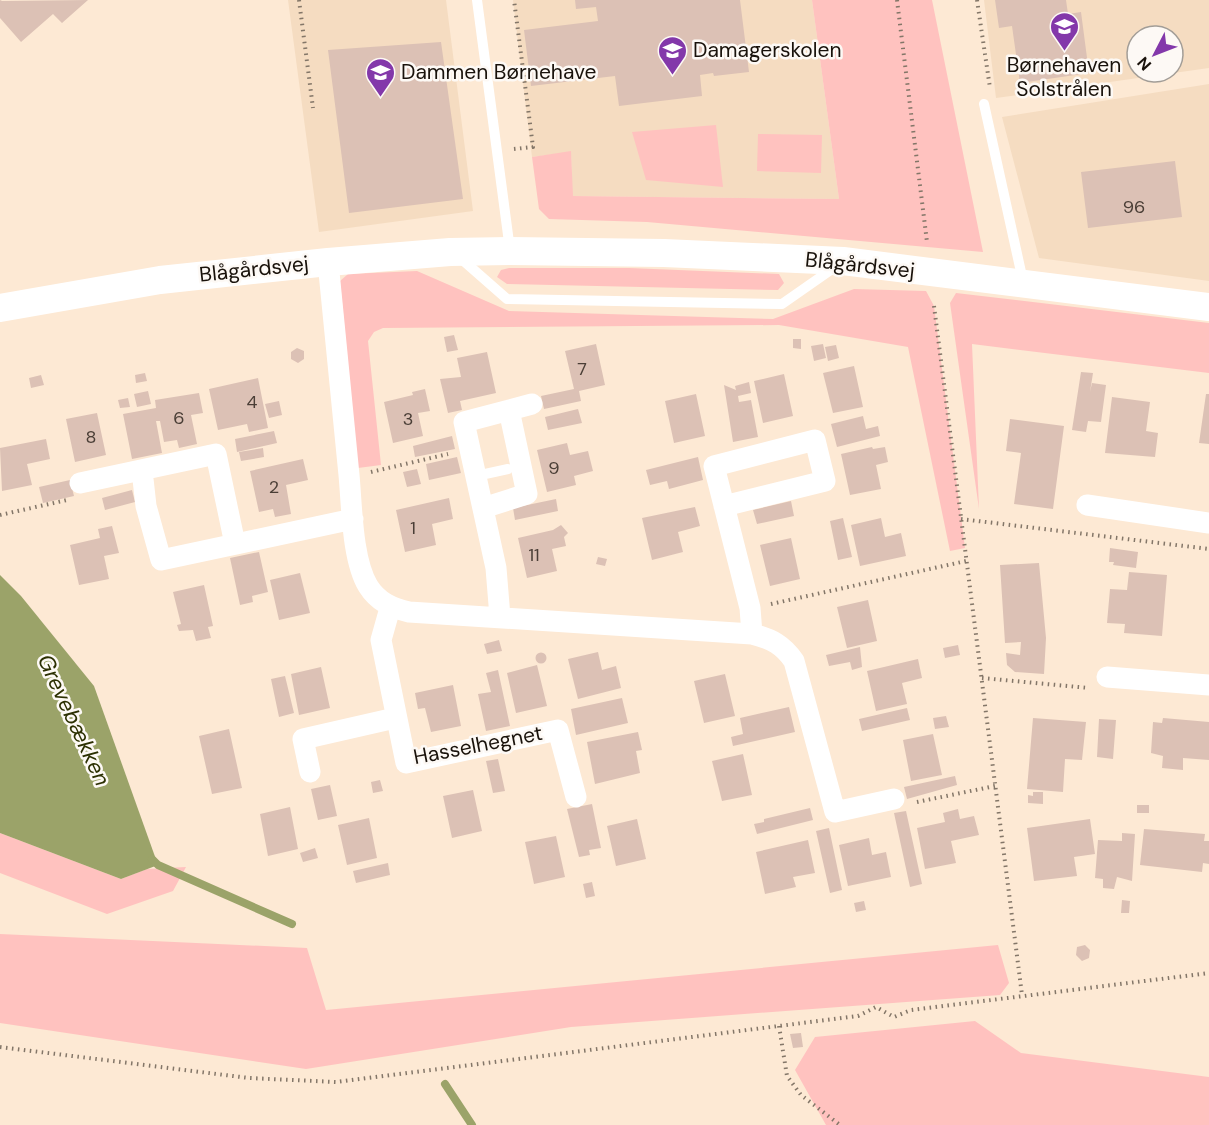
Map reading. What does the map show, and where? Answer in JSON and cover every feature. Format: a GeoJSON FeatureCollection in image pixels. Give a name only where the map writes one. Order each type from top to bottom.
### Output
{"type":"FeatureCollection","features":[{"type":"Feature","properties":{"kind":"street","name":"Blågårdsvej"},"geometry":{"type":"LineString","coordinates":[[0,308],[160,279],[327,262],[454,252],[510,251],[664,253],[843,261],[1209,307]]}},
{"type":"Feature","properties":{"kind":"street"},"geometry":{"type":"LineString","coordinates":[[327,262],[353,519],[362,572],[369,588],[390,608],[409,612],[752,634],[770,638],[785,649],[794,661],[835,812],[894,799]]}},
{"type":"Feature","properties":{"kind":"street"},"geometry":{"type":"LineString","coordinates":[[500,617],[496,568],[464,422],[532,404]]}},
{"type":"Feature","properties":{"kind":"street"},"geometry":{"type":"LineString","coordinates":[[483,508],[527,494],[509,410]]}},
{"type":"Feature","properties":{"kind":"street"},"geometry":{"type":"LineString","coordinates":[[724,506],[825,481],[815,440],[714,466],[724,506],[750,608],[752,634]]}},
{"type":"Feature","properties":{"kind":"street"},"geometry":{"type":"LineString","coordinates":[[80,483],[216,454],[235,544]]}},
{"type":"Feature","properties":{"kind":"street"},"geometry":{"type":"LineString","coordinates":[[142,470],[146,506],[161,560],[353,519]]}},
{"type":"Feature","properties":{"kind":"street"},"geometry":{"type":"LineString","coordinates":[[1087,505],[1209,523]]}},
{"type":"Feature","properties":{"kind":"street","name":"Hasselhegnet"},"geometry":{"type":"LineString","coordinates":[[390,608],[381,640],[395,718],[406,763],[558,730],[576,797]]}},
{"type":"Feature","properties":{"kind":"street"},"geometry":{"type":"LineString","coordinates":[[1107,677],[1209,685]]}},
{"type":"Feature","properties":{"kind":"street","name":"Hasselhegnet"},"geometry":{"type":"LineString","coordinates":[[310,772],[303,739],[395,718]]}},
{"type":"Feature","properties":{"kind":"lane"},"geometry":{"type":"LineString","coordinates":[[477,0],[510,251]]}},
{"type":"Feature","properties":{"kind":"lane"},"geometry":{"type":"LineString","coordinates":[[984,104],[1024,284]]}},
{"type":"Feature","properties":{"kind":"lane"},"geometry":{"type":"LineString","coordinates":[[454,252],[507,299],[782,304],[843,261]]}},
{"type":"Feature","properties":{"kind":"lane"},"geometry":{"type":"LineString","coordinates":[[476,476],[508,469]]}},
{"type":"Feature","properties":{"kind":"path"},"geometry":{"type":"LineString","coordinates":[[299,0],[313,108]]}},
{"type":"Feature","properties":{"kind":"path"},"geometry":{"type":"LineString","coordinates":[[497,152],[532,147],[514,0]]}},
{"type":"Feature","properties":{"kind":"path"},"geometry":{"type":"LineString","coordinates":[[897,0],[927,242]]}},
{"type":"Feature","properties":{"kind":"path"},"geometry":{"type":"LineString","coordinates":[[977,0],[991,94],[984,104]]}},
{"type":"Feature","properties":{"kind":"path"},"geometry":{"type":"LineString","coordinates":[[934,306],[1022,995]]}},
{"type":"Feature","properties":{"kind":"path"},"geometry":{"type":"LineString","coordinates":[[349,476],[470,449]]}},
{"type":"Feature","properties":{"kind":"path"},"geometry":{"type":"LineString","coordinates":[[0,515],[77,497],[80,483]]}},
{"type":"Feature","properties":{"kind":"path"},"geometry":{"type":"LineString","coordinates":[[961,519],[1209,549]]}},
{"type":"Feature","properties":{"kind":"path"},"geometry":{"type":"LineString","coordinates":[[750,608],[966,561]]}},
{"type":"Feature","properties":{"kind":"path"},"geometry":{"type":"LineString","coordinates":[[981,678],[1099,689],[1107,677]]}},
{"type":"Feature","properties":{"kind":"path"},"geometry":{"type":"LineString","coordinates":[[894,799],[905,805],[995,786]]}},
{"type":"Feature","properties":{"kind":"path"},"geometry":{"type":"LineString","coordinates":[[0,1047],[249,1078],[336,1082],[858,1016],[876,1007],[894,1017],[911,1010],[1209,973]]}},
{"type":"Feature","properties":{"kind":"path"},"geometry":{"type":"LineString","coordinates":[[779,1026],[787,1076],[801,1095],[840,1125]]}},
{"type":"Feature","properties":{"kind":"shaded area","name":"Dammen Børnehave"},"geometry":{"type":"Polygon","coordinates":[[[288,0],[446,0],[473,211],[319,232],[288,0]]]}},
{"type":"Feature","properties":{"kind":"shaded area","name":"Damagerskolen"},"geometry":{"type":"Polygon","coordinates":[[[513,0],[812,0],[839,199],[572,196],[571,152],[532,157],[513,0]]]}},
{"type":"Feature","properties":{"kind":"shaded area"},"geometry":{"type":"Polygon","coordinates":[[[812,0],[932,0],[983,252],[647,222],[549,219],[539,209],[532,157],[571,151],[573,196],[839,199],[812,0]]]}},
{"type":"Feature","properties":{"kind":"shaded area","name":"Børnehaven Solstrålen"},"geometry":{"type":"Polygon","coordinates":[[[984,0],[1209,0],[1209,68],[1185,71],[1185,24],[1125,24],[1125,80],[996,98],[984,0]]]}},
{"type":"Feature","properties":{"kind":"shaded area"},"geometry":{"type":"Polygon","coordinates":[[[1209,84],[1209,281],[1039,258],[1002,117],[1209,84]]]}},
{"type":"Feature","properties":{"kind":"shaded area"},"geometry":{"type":"Polygon","coordinates":[[[716,125],[723,187],[646,180],[632,132],[716,125]]]}},
{"type":"Feature","properties":{"kind":"shaded area"},"geometry":{"type":"Polygon","coordinates":[[[758,134],[822,135],[821,173],[757,171],[758,134]]]}},
{"type":"Feature","properties":{"kind":"shaded area"},"geometry":{"type":"Polygon","coordinates":[[[509,268],[629,268],[779,274],[784,283],[778,290],[507,284],[497,277],[501,270],[509,268]]]}},
{"type":"Feature","properties":{"kind":"shaded area"},"geometry":{"type":"Polygon","coordinates":[[[417,271],[509,311],[773,319],[854,289],[926,291],[934,306],[965,548],[950,551],[908,347],[779,325],[383,328],[374,332],[368,341],[381,465],[358,468],[340,281],[348,274],[417,271]]]}},
{"type":"Feature","properties":{"kind":"shaded area"},"geometry":{"type":"Polygon","coordinates":[[[956,293],[1209,323],[1209,373],[972,344],[979,509],[950,303],[956,293]]]}},
{"type":"Feature","properties":{"kind":"shaded area"},"geometry":{"type":"Polygon","coordinates":[[[0,833],[121,879],[147,869],[186,867],[173,891],[107,914],[0,873],[0,833]]]}},
{"type":"Feature","properties":{"kind":"shaded area"},"geometry":{"type":"Polygon","coordinates":[[[0,934],[307,948],[326,1010],[998,945],[1009,983],[1000,995],[571,1027],[306,1069],[0,1023],[0,934]]]}},
{"type":"Feature","properties":{"kind":"shaded area"},"geometry":{"type":"Polygon","coordinates":[[[975,1021],[1021,1053],[1209,1077],[1209,1125],[826,1125],[795,1070],[815,1037],[975,1021]]]}},
{"type":"Feature","properties":{"kind":"water"},"geometry":{"type":"Polygon","coordinates":[[[0,575],[21,596],[94,686],[158,865],[121,879],[0,833],[0,575]]]}},
{"type":"Feature","properties":{"kind":"building"},"geometry":{"type":"Polygon","coordinates":[[[0,0],[88,0],[62,23],[53,14],[21,42],[0,18],[0,0]]]}},
{"type":"Feature","properties":{"kind":"building"},"geometry":{"type":"Polygon","coordinates":[[[575,0],[740,0],[749,72],[714,76],[713,73],[700,75],[702,96],[619,106],[615,76],[531,86],[524,30],[598,21],[596,7],[576,9],[575,0]]]}},
{"type":"Feature","properties":{"kind":"building"},"geometry":{"type":"Polygon","coordinates":[[[995,0],[1066,0],[1068,14],[1081,12],[1089,73],[1020,83],[1012,26],[999,28],[995,0]]]}},
{"type":"Feature","properties":{"kind":"building"},"geometry":{"type":"Polygon","coordinates":[[[441,42],[463,199],[349,213],[328,50],[441,42]]]}},
{"type":"Feature","properties":{"kind":"building"},"geometry":{"type":"Polygon","coordinates":[[[1175,161],[1182,217],[1088,228],[1081,172],[1175,161]]]}},
{"type":"Feature","properties":{"kind":"building"},"geometry":{"type":"Polygon","coordinates":[[[454,335],[458,350],[447,352],[444,337],[454,335]]]}},
{"type":"Feature","properties":{"kind":"building"},"geometry":{"type":"Polygon","coordinates":[[[793,339],[801,339],[801,349],[793,348],[793,339]]]}},
{"type":"Feature","properties":{"kind":"building"},"geometry":{"type":"Polygon","coordinates":[[[596,344],[605,385],[579,391],[581,401],[544,409],[541,396],[574,389],[565,351],[596,344]]]}},
{"type":"Feature","properties":{"kind":"building"},"geometry":{"type":"Polygon","coordinates":[[[823,344],[826,358],[814,361],[811,346],[823,344]]]}},
{"type":"Feature","properties":{"kind":"building"},"geometry":{"type":"Polygon","coordinates":[[[836,345],[839,358],[828,361],[825,347],[836,345]]]}},
{"type":"Feature","properties":{"kind":"building"},"geometry":{"type":"Polygon","coordinates":[[[297,348],[304,351],[304,359],[298,363],[291,359],[291,352],[297,348]]]}},
{"type":"Feature","properties":{"kind":"building"},"geometry":{"type":"Polygon","coordinates":[[[487,352],[496,393],[460,401],[462,410],[448,413],[440,379],[461,377],[457,358],[487,352]]]}},
{"type":"Feature","properties":{"kind":"building"},"geometry":{"type":"Polygon","coordinates":[[[854,366],[863,407],[833,413],[823,373],[854,366]]]}},
{"type":"Feature","properties":{"kind":"building"},"geometry":{"type":"Polygon","coordinates":[[[1081,372],[1093,373],[1090,392],[1092,383],[1106,385],[1101,422],[1088,421],[1086,432],[1072,430],[1081,372]]]}},
{"type":"Feature","properties":{"kind":"building"},"geometry":{"type":"Polygon","coordinates":[[[145,373],[147,381],[136,383],[135,375],[145,373]]]}},
{"type":"Feature","properties":{"kind":"building"},"geometry":{"type":"Polygon","coordinates":[[[784,374],[793,416],[763,423],[754,381],[784,374]]]}},
{"type":"Feature","properties":{"kind":"building"},"geometry":{"type":"Polygon","coordinates":[[[41,375],[44,385],[31,388],[29,378],[41,375]]]}},
{"type":"Feature","properties":{"kind":"building"},"geometry":{"type":"Polygon","coordinates":[[[258,378],[268,428],[249,432],[247,424],[218,430],[209,389],[258,378]]]}},
{"type":"Feature","properties":{"kind":"building"},"geometry":{"type":"Polygon","coordinates":[[[749,382],[751,393],[738,396],[739,402],[751,400],[758,437],[733,442],[724,385],[736,390],[735,386],[749,382]]]}},
{"type":"Feature","properties":{"kind":"building"},"geometry":{"type":"Polygon","coordinates":[[[425,389],[430,411],[418,413],[423,436],[393,443],[384,402],[413,395],[412,392],[425,389]]]}},
{"type":"Feature","properties":{"kind":"building"},"geometry":{"type":"Polygon","coordinates":[[[148,391],[151,404],[137,407],[134,394],[148,391]]]}},
{"type":"Feature","properties":{"kind":"building"},"geometry":{"type":"Polygon","coordinates":[[[199,393],[203,413],[191,415],[197,444],[179,448],[177,440],[164,442],[160,421],[156,421],[162,453],[132,459],[123,414],[156,408],[155,400],[199,393]]]}},
{"type":"Feature","properties":{"kind":"building"},"geometry":{"type":"Polygon","coordinates":[[[696,394],[705,436],[674,443],[665,401],[696,394]]]}},
{"type":"Feature","properties":{"kind":"building"},"geometry":{"type":"Polygon","coordinates":[[[1206,394],[1209,394],[1209,444],[1199,443],[1206,394]]]}},
{"type":"Feature","properties":{"kind":"building"},"geometry":{"type":"Polygon","coordinates":[[[1112,397],[1150,402],[1146,431],[1158,433],[1155,457],[1105,453],[1112,397]]]}},
{"type":"Feature","properties":{"kind":"building"},"geometry":{"type":"Polygon","coordinates":[[[128,398],[130,407],[120,408],[118,400],[128,398]]]}},
{"type":"Feature","properties":{"kind":"building"},"geometry":{"type":"Polygon","coordinates":[[[279,401],[282,415],[269,418],[265,404],[279,401]]]}},
{"type":"Feature","properties":{"kind":"building"},"geometry":{"type":"Polygon","coordinates":[[[578,409],[582,423],[548,430],[545,417],[578,409]]]}},
{"type":"Feature","properties":{"kind":"building"},"geometry":{"type":"Polygon","coordinates":[[[97,413],[106,455],[75,462],[66,419],[97,413]]]}},
{"type":"Feature","properties":{"kind":"building"},"geometry":{"type":"Polygon","coordinates":[[[863,416],[866,429],[878,426],[880,436],[837,447],[831,424],[863,416]]]}},
{"type":"Feature","properties":{"kind":"building"},"geometry":{"type":"Polygon","coordinates":[[[1010,419],[1064,426],[1053,509],[1014,504],[1021,453],[1006,451],[1010,419]]]}},
{"type":"Feature","properties":{"kind":"building"},"geometry":{"type":"Polygon","coordinates":[[[274,431],[277,443],[237,452],[235,439],[274,431]]]}},
{"type":"Feature","properties":{"kind":"building"},"geometry":{"type":"Polygon","coordinates":[[[452,436],[455,449],[415,457],[413,446],[452,436]]]}},
{"type":"Feature","properties":{"kind":"building"},"geometry":{"type":"Polygon","coordinates":[[[46,439],[50,459],[27,464],[32,485],[2,491],[0,448],[46,439]]]}},
{"type":"Feature","properties":{"kind":"building"},"geometry":{"type":"Polygon","coordinates":[[[567,443],[570,455],[588,451],[593,471],[574,476],[576,485],[547,492],[537,450],[567,443]]]}},
{"type":"Feature","properties":{"kind":"building"},"geometry":{"type":"Polygon","coordinates":[[[872,447],[873,449],[885,447],[888,462],[876,465],[881,489],[850,495],[841,454],[872,447]]]}},
{"type":"Feature","properties":{"kind":"building"},"geometry":{"type":"Polygon","coordinates":[[[263,448],[264,457],[241,461],[239,452],[263,448]]]}},
{"type":"Feature","properties":{"kind":"building"},"geometry":{"type":"Polygon","coordinates":[[[457,457],[461,473],[429,480],[426,464],[457,457]]]}},
{"type":"Feature","properties":{"kind":"building"},"geometry":{"type":"Polygon","coordinates":[[[698,457],[703,480],[669,489],[667,481],[650,485],[646,470],[698,457]]]}},
{"type":"Feature","properties":{"kind":"building"},"geometry":{"type":"Polygon","coordinates":[[[303,459],[308,480],[286,485],[291,514],[275,517],[273,509],[259,512],[250,471],[303,459]]]}},
{"type":"Feature","properties":{"kind":"building"},"geometry":{"type":"Polygon","coordinates":[[[417,469],[421,484],[407,487],[403,472],[417,469]]]}},
{"type":"Feature","properties":{"kind":"building"},"geometry":{"type":"Polygon","coordinates":[[[70,480],[74,496],[43,503],[39,487],[70,480]]]}},
{"type":"Feature","properties":{"kind":"building"},"geometry":{"type":"Polygon","coordinates":[[[132,490],[135,502],[105,510],[102,498],[132,490]]]}},
{"type":"Feature","properties":{"kind":"building"},"geometry":{"type":"Polygon","coordinates":[[[449,498],[453,519],[432,524],[436,545],[405,552],[396,510],[449,498]]]}},
{"type":"Feature","properties":{"kind":"building"},"geometry":{"type":"Polygon","coordinates":[[[556,499],[558,511],[515,520],[513,508],[556,499]]]}},
{"type":"Feature","properties":{"kind":"building"},"geometry":{"type":"Polygon","coordinates":[[[791,501],[794,516],[757,524],[753,510],[791,501]]]}},
{"type":"Feature","properties":{"kind":"building"},"geometry":{"type":"Polygon","coordinates":[[[695,507],[700,526],[678,532],[683,552],[652,560],[642,518],[695,507]]]}},
{"type":"Feature","properties":{"kind":"building"},"geometry":{"type":"Polygon","coordinates":[[[843,518],[852,557],[838,560],[830,521],[843,518]]]}},
{"type":"Feature","properties":{"kind":"building"},"geometry":{"type":"Polygon","coordinates":[[[881,518],[885,537],[901,533],[906,556],[860,566],[851,525],[881,518]]]}},
{"type":"Feature","properties":{"kind":"building"},"geometry":{"type":"Polygon","coordinates":[[[561,525],[568,533],[564,537],[566,546],[552,549],[557,571],[527,578],[518,538],[553,530],[561,525]]]}},
{"type":"Feature","properties":{"kind":"building"},"geometry":{"type":"Polygon","coordinates":[[[112,526],[119,553],[104,556],[109,579],[79,585],[70,545],[100,538],[98,529],[112,526]]]}},
{"type":"Feature","properties":{"kind":"building"},"geometry":{"type":"Polygon","coordinates":[[[791,538],[800,579],[770,586],[760,545],[791,538]]]}},
{"type":"Feature","properties":{"kind":"building"},"geometry":{"type":"Polygon","coordinates":[[[1110,548],[1138,552],[1136,568],[1113,565],[1114,562],[1109,562],[1110,548]]]}},
{"type":"Feature","properties":{"kind":"building"},"geometry":{"type":"Polygon","coordinates":[[[259,552],[268,592],[252,596],[253,602],[240,605],[230,558],[259,552]]]}},
{"type":"Feature","properties":{"kind":"building"},"geometry":{"type":"Polygon","coordinates":[[[598,557],[607,559],[605,566],[596,564],[598,557]]]}},
{"type":"Feature","properties":{"kind":"building"},"geometry":{"type":"Polygon","coordinates":[[[1039,563],[1046,638],[1044,674],[1015,672],[1007,665],[1006,653],[1020,655],[1021,642],[1005,643],[1000,565],[1039,563]]]}},
{"type":"Feature","properties":{"kind":"building"},"geometry":{"type":"Polygon","coordinates":[[[1129,572],[1167,575],[1162,636],[1124,633],[1125,624],[1107,623],[1110,589],[1127,590],[1129,572]]]}},
{"type":"Feature","properties":{"kind":"building"},"geometry":{"type":"Polygon","coordinates":[[[300,573],[310,613],[279,620],[270,580],[300,573]]]}},
{"type":"Feature","properties":{"kind":"building"},"geometry":{"type":"Polygon","coordinates":[[[204,585],[213,626],[208,627],[211,638],[196,641],[193,630],[179,631],[177,625],[181,624],[173,592],[204,585]]]}},
{"type":"Feature","properties":{"kind":"building"},"geometry":{"type":"Polygon","coordinates":[[[868,600],[877,641],[847,648],[837,607],[868,600]]]}},
{"type":"Feature","properties":{"kind":"building"},"geometry":{"type":"Polygon","coordinates":[[[499,640],[502,651],[487,654],[484,644],[499,640]]]}},
{"type":"Feature","properties":{"kind":"building"},"geometry":{"type":"Polygon","coordinates":[[[958,645],[960,655],[945,658],[943,648],[958,645]]]}},
{"type":"Feature","properties":{"kind":"building"},"geometry":{"type":"Polygon","coordinates":[[[860,647],[862,667],[852,670],[850,662],[829,666],[826,655],[860,647]]]}},
{"type":"Feature","properties":{"kind":"building"},"geometry":{"type":"Polygon","coordinates":[[[541,652],[547,658],[541,664],[535,658],[541,652]]]}},
{"type":"Feature","properties":{"kind":"building"},"geometry":{"type":"Polygon","coordinates":[[[598,652],[602,670],[616,666],[621,688],[578,699],[568,659],[598,652]]]}},
{"type":"Feature","properties":{"kind":"building"},"geometry":{"type":"Polygon","coordinates":[[[918,659],[922,678],[902,683],[907,704],[876,711],[867,671],[918,659]]]}},
{"type":"Feature","properties":{"kind":"building"},"geometry":{"type":"Polygon","coordinates":[[[537,665],[547,706],[516,713],[507,673],[537,665]]]}},
{"type":"Feature","properties":{"kind":"building"},"geometry":{"type":"Polygon","coordinates":[[[321,667],[330,708],[299,715],[291,674],[321,667]]]}},
{"type":"Feature","properties":{"kind":"building"},"geometry":{"type":"Polygon","coordinates":[[[498,670],[510,726],[486,731],[478,694],[491,692],[486,673],[498,670]]]}},
{"type":"Feature","properties":{"kind":"building"},"geometry":{"type":"Polygon","coordinates":[[[725,674],[735,716],[704,723],[694,681],[725,674]]]}},
{"type":"Feature","properties":{"kind":"building"},"geometry":{"type":"Polygon","coordinates":[[[285,676],[294,713],[279,717],[271,679],[285,676]]]}},
{"type":"Feature","properties":{"kind":"building"},"geometry":{"type":"Polygon","coordinates":[[[453,685],[461,726],[431,732],[425,708],[418,709],[415,693],[453,685]]]}},
{"type":"Feature","properties":{"kind":"building"},"geometry":{"type":"Polygon","coordinates":[[[622,698],[628,723],[576,735],[571,709],[622,698]]]}},
{"type":"Feature","properties":{"kind":"building"},"geometry":{"type":"Polygon","coordinates":[[[789,707],[795,732],[733,746],[731,737],[743,734],[740,718],[789,707]]]}},
{"type":"Feature","properties":{"kind":"building"},"geometry":{"type":"Polygon","coordinates":[[[907,708],[910,720],[862,731],[859,719],[907,708]]]}},
{"type":"Feature","properties":{"kind":"building"},"geometry":{"type":"Polygon","coordinates":[[[946,716],[949,727],[935,729],[933,718],[946,716]]]}},
{"type":"Feature","properties":{"kind":"building"},"geometry":{"type":"Polygon","coordinates":[[[1033,718],[1086,722],[1082,760],[1065,759],[1063,792],[1027,789],[1033,718]]]}},
{"type":"Feature","properties":{"kind":"building"},"geometry":{"type":"Polygon","coordinates":[[[1163,718],[1209,722],[1209,760],[1183,758],[1183,770],[1162,768],[1163,756],[1151,753],[1153,722],[1162,723],[1163,718]]]}},
{"type":"Feature","properties":{"kind":"building"},"geometry":{"type":"Polygon","coordinates":[[[1099,719],[1116,720],[1113,759],[1097,757],[1099,719]]]}},
{"type":"Feature","properties":{"kind":"building"},"geometry":{"type":"Polygon","coordinates":[[[229,729],[242,788],[212,794],[199,736],[229,729]]]}},
{"type":"Feature","properties":{"kind":"building"},"geometry":{"type":"Polygon","coordinates":[[[638,732],[642,750],[636,751],[640,773],[595,784],[587,742],[638,732]]]}},
{"type":"Feature","properties":{"kind":"building"},"geometry":{"type":"Polygon","coordinates":[[[933,734],[942,775],[911,781],[903,740],[933,734]]]}},
{"type":"Feature","properties":{"kind":"building"},"geometry":{"type":"Polygon","coordinates":[[[743,754],[752,795],[722,801],[712,761],[743,754]]]}},
{"type":"Feature","properties":{"kind":"building"},"geometry":{"type":"Polygon","coordinates":[[[498,759],[505,791],[493,793],[486,761],[498,759]]]}},
{"type":"Feature","properties":{"kind":"building"},"geometry":{"type":"Polygon","coordinates":[[[955,776],[957,785],[907,799],[904,787],[955,776]]]}},
{"type":"Feature","properties":{"kind":"building"},"geometry":{"type":"Polygon","coordinates":[[[380,780],[383,791],[373,793],[371,782],[380,780]]]}},
{"type":"Feature","properties":{"kind":"building"},"geometry":{"type":"Polygon","coordinates":[[[330,785],[337,816],[318,820],[311,789],[330,785]]]}},
{"type":"Feature","properties":{"kind":"building"},"geometry":{"type":"Polygon","coordinates":[[[473,790],[482,831],[452,838],[443,796],[473,790]]]}},
{"type":"Feature","properties":{"kind":"building"},"geometry":{"type":"Polygon","coordinates":[[[1033,792],[1043,792],[1043,804],[1028,803],[1028,795],[1033,796],[1033,792]]]}},
{"type":"Feature","properties":{"kind":"building"},"geometry":{"type":"Polygon","coordinates":[[[592,804],[601,848],[589,850],[590,855],[579,857],[567,809],[592,804]]]}},
{"type":"Feature","properties":{"kind":"building"},"geometry":{"type":"Polygon","coordinates":[[[1137,805],[1149,805],[1149,813],[1137,813],[1137,805]]]}},
{"type":"Feature","properties":{"kind":"building"},"geometry":{"type":"Polygon","coordinates":[[[290,807],[298,849],[268,856],[260,814],[290,807]]]}},
{"type":"Feature","properties":{"kind":"building"},"geometry":{"type":"Polygon","coordinates":[[[810,808],[813,820],[757,834],[754,824],[764,822],[764,819],[810,808]]]}},
{"type":"Feature","properties":{"kind":"building"},"geometry":{"type":"Polygon","coordinates":[[[958,809],[960,819],[974,816],[979,835],[951,841],[956,863],[925,869],[917,828],[945,822],[943,813],[958,809]]]}},
{"type":"Feature","properties":{"kind":"building"},"geometry":{"type":"Polygon","coordinates":[[[906,811],[922,884],[910,887],[894,813],[906,811]]]}},
{"type":"Feature","properties":{"kind":"building"},"geometry":{"type":"Polygon","coordinates":[[[369,818],[377,858],[347,865],[338,825],[369,818]]]}},
{"type":"Feature","properties":{"kind":"building"},"geometry":{"type":"Polygon","coordinates":[[[637,819],[646,859],[616,866],[607,826],[637,819]]]}},
{"type":"Feature","properties":{"kind":"building"},"geometry":{"type":"Polygon","coordinates":[[[1090,819],[1095,854],[1074,857],[1077,876],[1034,881],[1027,828],[1090,819]]]}},
{"type":"Feature","properties":{"kind":"building"},"geometry":{"type":"Polygon","coordinates":[[[829,828],[842,890],[830,893],[816,831],[829,828]]]}},
{"type":"Feature","properties":{"kind":"building"},"geometry":{"type":"Polygon","coordinates":[[[1144,829],[1205,834],[1204,841],[1209,841],[1209,864],[1203,863],[1202,872],[1140,865],[1144,829]]]}},
{"type":"Feature","properties":{"kind":"building"},"geometry":{"type":"Polygon","coordinates":[[[1122,833],[1135,834],[1132,881],[1117,877],[1114,889],[1103,888],[1103,879],[1095,878],[1098,840],[1122,841],[1122,833]]]}},
{"type":"Feature","properties":{"kind":"building"},"geometry":{"type":"Polygon","coordinates":[[[556,836],[565,877],[534,884],[525,842],[556,836]]]}},
{"type":"Feature","properties":{"kind":"building"},"geometry":{"type":"Polygon","coordinates":[[[869,838],[872,855],[886,852],[891,877],[848,886],[839,845],[869,838]]]}},
{"type":"Feature","properties":{"kind":"building"},"geometry":{"type":"Polygon","coordinates":[[[808,840],[815,873],[793,877],[796,887],[765,894],[756,852],[808,840]]]}},
{"type":"Feature","properties":{"kind":"building"},"geometry":{"type":"Polygon","coordinates":[[[315,848],[318,858],[303,862],[300,853],[315,848]]]}},
{"type":"Feature","properties":{"kind":"building"},"geometry":{"type":"Polygon","coordinates":[[[388,863],[390,875],[356,883],[353,871],[388,863]]]}},
{"type":"Feature","properties":{"kind":"building"},"geometry":{"type":"Polygon","coordinates":[[[592,882],[595,896],[586,898],[583,884],[592,882]]]}},
{"type":"Feature","properties":{"kind":"building"},"geometry":{"type":"Polygon","coordinates":[[[1122,900],[1130,901],[1129,913],[1121,913],[1122,900]]]}},
{"type":"Feature","properties":{"kind":"building"},"geometry":{"type":"Polygon","coordinates":[[[864,901],[866,910],[856,912],[854,903],[864,901]]]}},
{"type":"Feature","properties":{"kind":"building"},"geometry":{"type":"Polygon","coordinates":[[[1085,945],[1090,950],[1089,958],[1082,961],[1076,955],[1077,947],[1085,945]]]}},
{"type":"Feature","properties":{"kind":"building"},"geometry":{"type":"Polygon","coordinates":[[[801,1033],[803,1047],[793,1048],[790,1034],[801,1033]]]}},
{"type":"Feature","properties":{"kind":"waterway","name":"Grevebækken"},"geometry":{"type":"LineString","coordinates":[[152,859],[158,865],[292,924]]}},
{"type":"Feature","properties":{"kind":"waterway","name":"Grevebækken"},"geometry":{"type":"LineString","coordinates":[[445,1084],[472,1125]]}},
{"type":"Feature","properties":{"kind":"place","name":"Børnehaven Solstrålen"},"geometry":{"type":"Point","coordinates":[1064,52]}},
{"type":"Feature","properties":{"kind":"place","name":"Damagerskolen"},"geometry":{"type":"Point","coordinates":[672,76]}},
{"type":"Feature","properties":{"kind":"place","name":"Dammen Børnehave"},"geometry":{"type":"Point","coordinates":[380,98]}}]}
